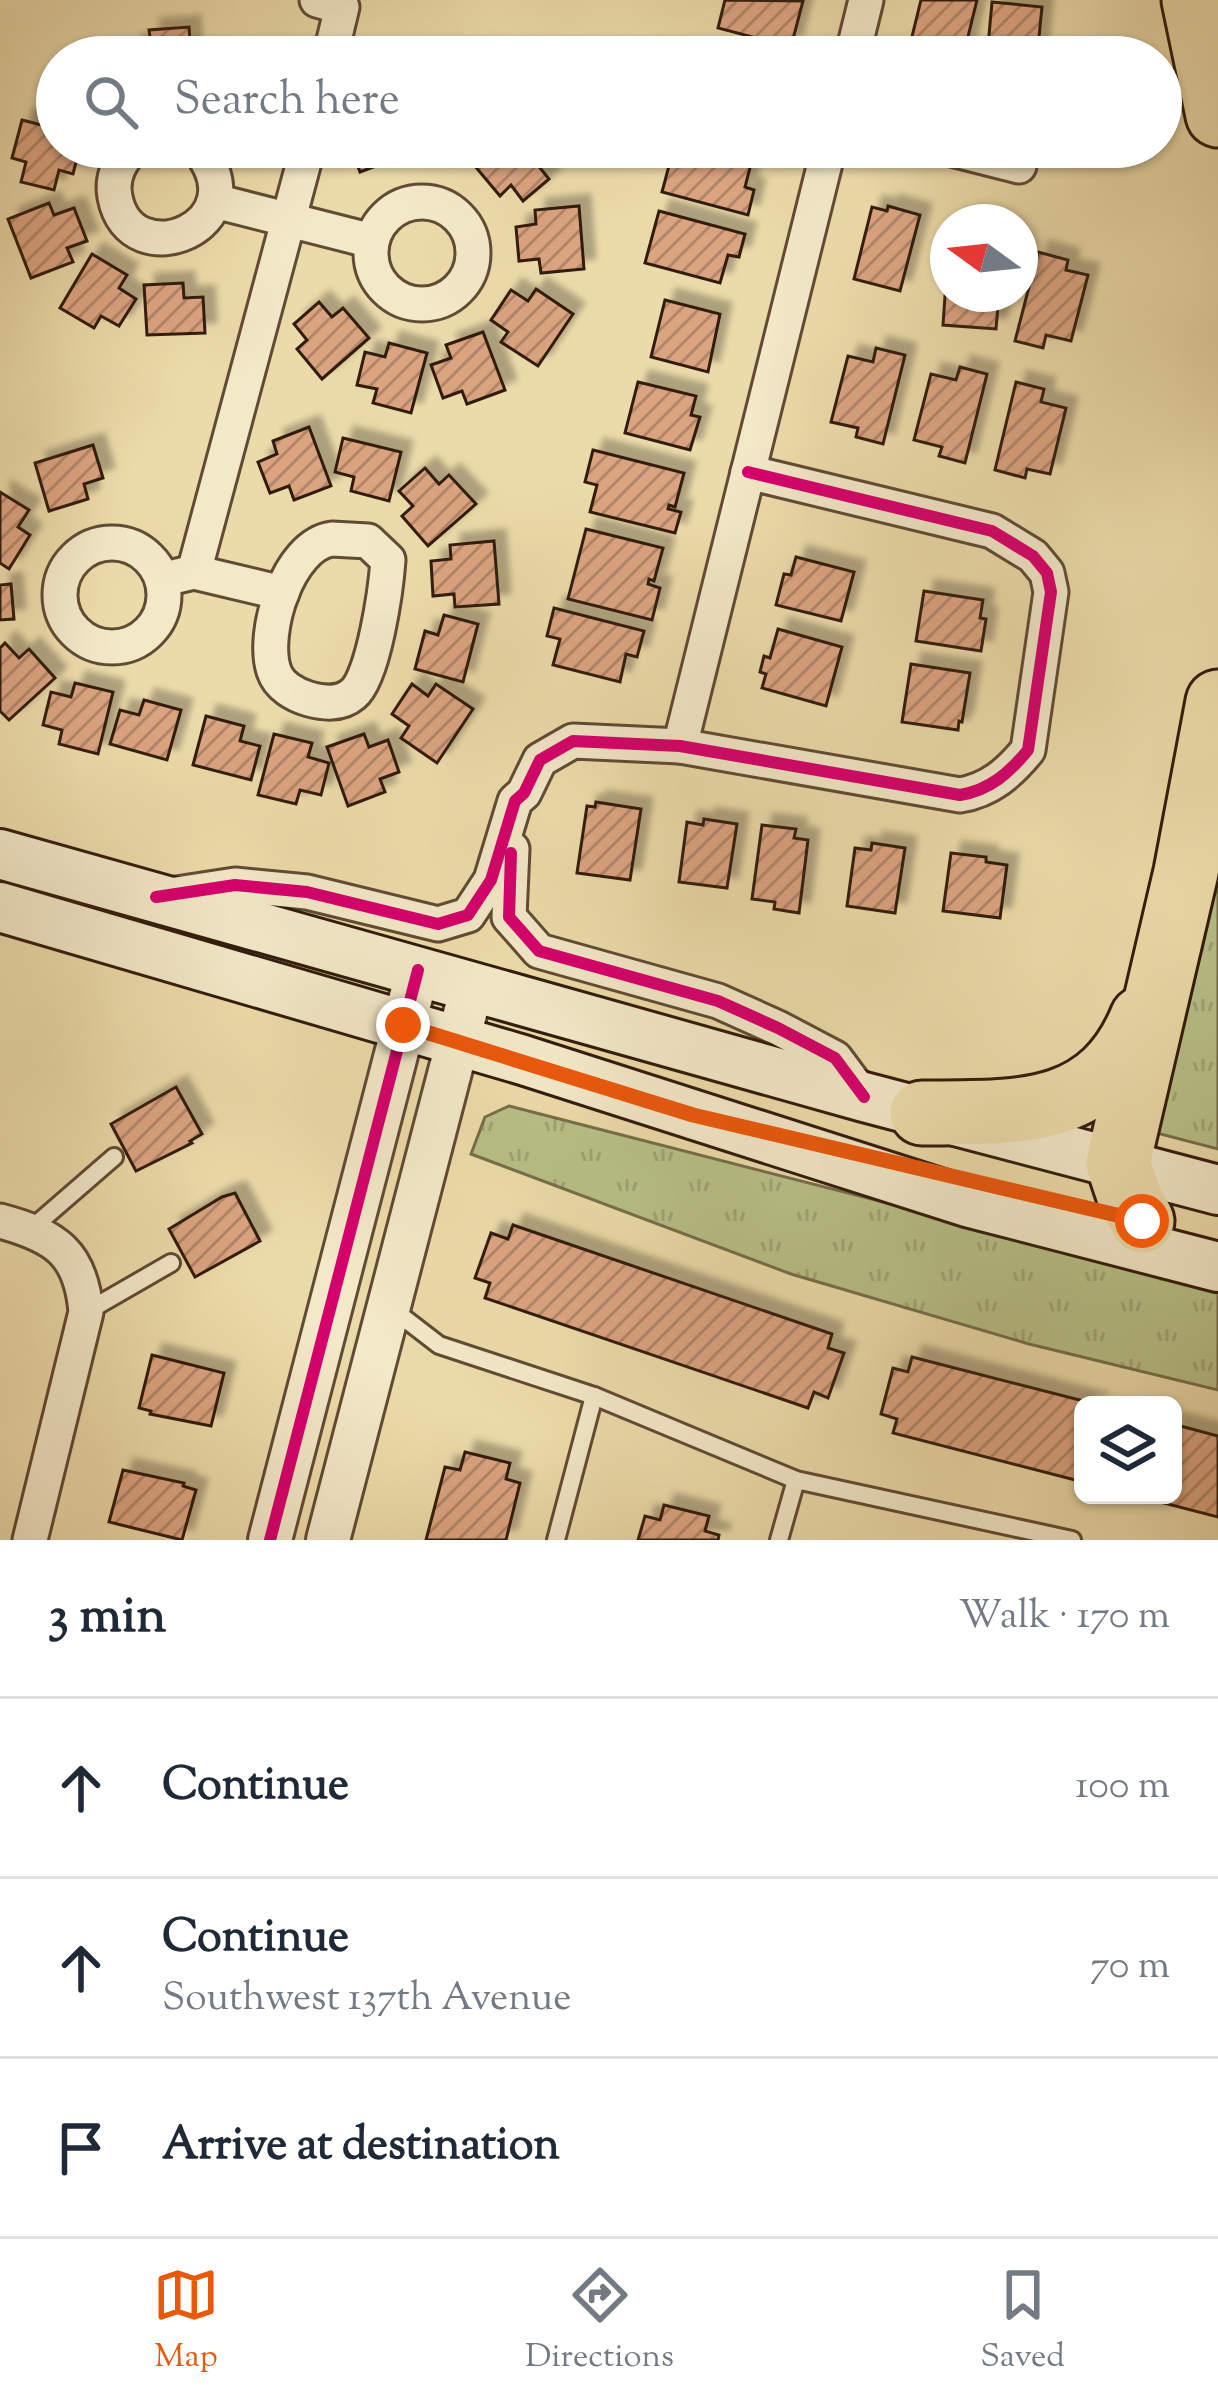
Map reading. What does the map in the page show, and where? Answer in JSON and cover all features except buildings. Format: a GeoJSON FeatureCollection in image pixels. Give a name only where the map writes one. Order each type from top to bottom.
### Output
{"type":"FeatureCollection","features":[{"type":"Feature","properties":{"kind":"highway"},"geometry":{"type":"LineString","coordinates":[[1194,0],[1218,115]]}},
{"type":"Feature","properties":{"kind":"highway"},"geometry":{"type":"LineString","coordinates":[[1142,1221],[1118,1163],[1186,872],[1218,702]]}},
{"type":"Feature","properties":{"kind":"highway"},"geometry":{"type":"LineString","coordinates":[[893,1105],[1006,1112],[1064,1102],[1102,1078],[1133,1040],[1161,972]]}},
{"type":"Feature","properties":{"kind":"main road"},"geometry":{"type":"LineString","coordinates":[[0,854],[893,1105],[1218,1190]]}},
{"type":"Feature","properties":{"kind":"main road"},"geometry":{"type":"LineString","coordinates":[[0,907],[459,1042],[967,1202],[1218,1267]]}},
{"type":"Feature","properties":{"kind":"main road"},"geometry":{"type":"LineString","coordinates":[[693,1115],[1218,1240]]}},
{"type":"Feature","properties":{"kind":"street"},"geometry":{"type":"LineString","coordinates":[[857,36],[866,0]]}},
{"type":"Feature","properties":{"kind":"street"},"geometry":{"type":"LineString","coordinates":[[329,3],[329,36]]}},
{"type":"Feature","properties":{"kind":"street"},"geometry":{"type":"LineString","coordinates":[[118,168],[114,194],[120,214],[152,238],[172,239],[206,219],[215,201],[212,168]]}},
{"type":"Feature","properties":{"kind":"street"},"geometry":{"type":"LineString","coordinates":[[282,593],[178,576],[303,168]]}},
{"type":"Feature","properties":{"kind":"street"},"geometry":{"type":"LineString","coordinates":[[680,746],[825,168]]}},
{"type":"Feature","properties":{"kind":"street"},"geometry":{"type":"LineString","coordinates":[[215,201],[372,241]]}},
{"type":"Feature","properties":{"kind":"street"},"geometry":{"type":"LineString","coordinates":[[748,472],[992,531],[1033,556],[1047,573],[1051,592],[1028,750],[995,782],[978,792],[960,794],[680,746],[573,741],[540,760],[524,793],[509,861],[509,917],[538,951],[718,1001],[835,1058],[893,1105]]}},
{"type":"Feature","properties":{"kind":"street"},"geometry":{"type":"LineString","coordinates":[[316,541],[368,541],[388,560],[385,602],[362,682],[351,696],[327,704],[293,694],[274,674],[272,638],[282,593],[296,561],[316,541]]}},
{"type":"Feature","properties":{"kind":"street"},"geometry":{"type":"LineString","coordinates":[[156,897],[235,885],[307,892],[438,924],[468,915],[491,880],[515,801],[524,793]]}},
{"type":"Feature","properties":{"kind":"street"},"geometry":{"type":"LineString","coordinates":[[270,1540],[418,970]]}},
{"type":"Feature","properties":{"kind":"street"},"geometry":{"type":"LineString","coordinates":[[328,1540],[472,987]]}},
{"type":"Feature","properties":{"kind":"street"},"geometry":{"type":"LineString","coordinates":[[15,1225],[61,1248],[83,1276],[86,1312],[30,1540]]}},
{"type":"Feature","properties":{"kind":"lane"},"geometry":{"type":"LineString","coordinates":[[15,1225],[115,1157]]}},
{"type":"Feature","properties":{"kind":"lane"},"geometry":{"type":"LineString","coordinates":[[86,1312],[170,1263]]}},
{"type":"Feature","properties":{"kind":"lane"},"geometry":{"type":"LineString","coordinates":[[388,1306],[439,1345],[594,1396],[796,1480],[1072,1540]]}},
{"type":"Feature","properties":{"kind":"lane"},"geometry":{"type":"LineString","coordinates":[[556,1540],[594,1396]]}},
{"type":"Feature","properties":{"kind":"lane"},"geometry":{"type":"LineString","coordinates":[[779,1540],[796,1480]]}},
{"type":"Feature","properties":{"kind":"green space"},"geometry":{"type":"Polygon","coordinates":[[[1218,822],[1218,1149],[1145,1130],[1218,822]]]}},
{"type":"Feature","properties":{"kind":"green space"},"geometry":{"type":"Polygon","coordinates":[[[509,1106],[1218,1288],[1218,1390],[1029,1344],[791,1274],[471,1154],[485,1117],[509,1106]]]}},
{"type":"Feature","properties":{"kind":"cycle path"},"geometry":{"type":"LineString","coordinates":[[156,897],[235,885],[307,892],[438,924],[468,915],[491,880],[515,801],[540,760],[573,741],[680,746],[960,795],[990,785],[1006,773],[1028,750],[1051,592],[1047,573],[1033,556],[992,531],[748,472]]}},
{"type":"Feature","properties":{"kind":"cycle path"},"geometry":{"type":"LineString","coordinates":[[511,853],[509,917],[539,951],[718,1001],[835,1058],[864,1097]]}},
{"type":"Feature","properties":{"kind":"cycle path"},"geometry":{"type":"LineString","coordinates":[[270,1540],[418,970]]}},
{"type":"Feature","properties":{"kind":"route"},"geometry":{"type":"LineString","coordinates":[[403,1025],[693,1115],[1142,1221]]}}]}
